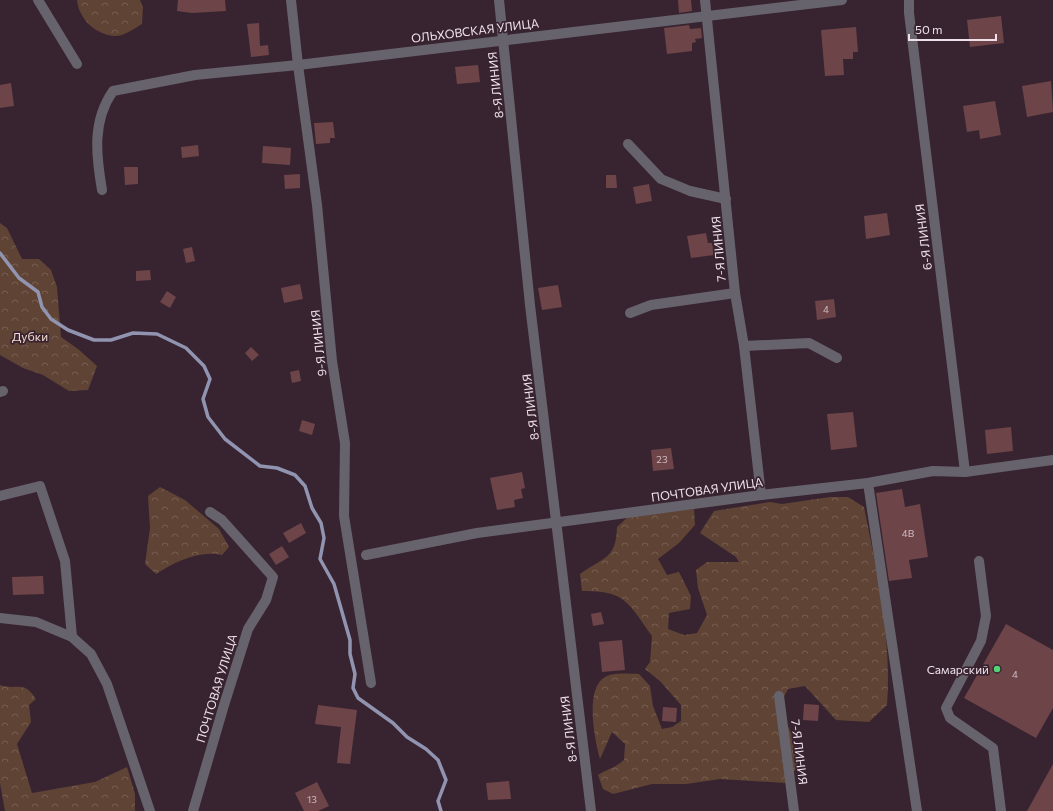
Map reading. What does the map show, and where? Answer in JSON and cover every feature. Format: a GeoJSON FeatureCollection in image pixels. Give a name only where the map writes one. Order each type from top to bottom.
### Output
{"type":"FeatureCollection","features":[{"type":"Feature","properties":{"kind":"street"},"geometry":{"type":"LineString","coordinates":[[38,0],[77,64]]}},
{"type":"Feature","properties":{"kind":"street","name":"9-Я ЛИНИЯ"},"geometry":{"type":"LineString","coordinates":[[291,0],[298,65],[317,205],[332,361],[345,443],[344,516],[372,683]]}},
{"type":"Feature","properties":{"kind":"street","name":"8-Я ЛИНИЯ"},"geometry":{"type":"LineString","coordinates":[[499,0],[530,306],[591,811]]}},
{"type":"Feature","properties":{"kind":"street","name":"7-Я ЛИНИЯ"},"geometry":{"type":"LineString","coordinates":[[705,0],[735,293],[744,346],[761,495]]}},
{"type":"Feature","properties":{"kind":"street","name":"ОЛЬХОВСКАЯ УЛИЦА"},"geometry":{"type":"LineString","coordinates":[[102,190],[98,169],[96,132],[105,102],[113,91],[195,75],[298,65],[842,0]]}},
{"type":"Feature","properties":{"kind":"street","name":"6-Я ЛИНИЯ"},"geometry":{"type":"LineString","coordinates":[[909,0],[910,21],[964,472]]}},
{"type":"Feature","properties":{"kind":"street"},"geometry":{"type":"LineString","coordinates":[[628,144],[661,179],[690,191],[726,199]]}},
{"type":"Feature","properties":{"kind":"street"},"geometry":{"type":"LineString","coordinates":[[630,313],[651,305],[735,293]]}},
{"type":"Feature","properties":{"kind":"street"},"geometry":{"type":"LineString","coordinates":[[744,346],[809,343],[837,358]]}},
{"type":"Feature","properties":{"kind":"street","name":"ПОЧТОВАЯ УЛИЦА"},"geometry":{"type":"LineString","coordinates":[[366,555],[477,534],[761,495],[868,483],[933,471],[964,472],[1053,460]]}},
{"type":"Feature","properties":{"kind":"street"},"geometry":{"type":"LineString","coordinates":[[868,483],[917,811]]}},
{"type":"Feature","properties":{"kind":"street"},"geometry":{"type":"LineString","coordinates":[[0,496],[40,486],[66,561],[72,636]]}},
{"type":"Feature","properties":{"kind":"street","name":"ПОЧТОВАЯ УЛИЦА"},"geometry":{"type":"LineString","coordinates":[[193,811],[224,704],[248,629],[266,600],[273,577],[222,520],[210,512]]}},
{"type":"Feature","properties":{"kind":"street"},"geometry":{"type":"LineString","coordinates":[[978,560],[986,616],[981,641],[946,708],[950,718],[993,748],[1001,811]]}},
{"type":"Feature","properties":{"kind":"street"},"geometry":{"type":"LineString","coordinates":[[0,618],[36,622],[72,636],[91,654],[107,684],[150,811]]}},
{"type":"Feature","properties":{"kind":"street","name":"7-Я ЛИНИЯ"},"geometry":{"type":"LineString","coordinates":[[779,696],[794,811]]}},
{"type":"Feature","properties":{"kind":"green space"},"geometry":{"type":"Polygon","coordinates":[[[77,0],[140,0],[143,7],[142,24],[129,32],[118,36],[107,35],[94,29],[89,24],[78,7],[77,0]]]}},
{"type":"Feature","properties":{"kind":"green space","name":"Дубки"},"geometry":{"type":"Polygon","coordinates":[[[0,223],[7,228],[22,259],[39,259],[51,270],[57,287],[61,337],[78,349],[97,366],[88,390],[69,391],[43,375],[23,368],[0,355],[0,223]]]}},
{"type":"Feature","properties":{"kind":"green space"},"geometry":{"type":"Polygon","coordinates":[[[160,487],[185,500],[219,529],[229,547],[222,555],[205,554],[188,558],[171,565],[156,574],[145,564],[150,528],[148,496],[160,487]]]}},
{"type":"Feature","properties":{"kind":"green space"},"geometry":{"type":"Polygon","coordinates":[[[830,497],[848,497],[864,507],[878,581],[885,630],[888,680],[887,705],[869,722],[836,720],[805,686],[788,689],[779,706],[791,733],[798,766],[786,783],[720,779],[686,784],[652,784],[613,794],[603,789],[598,775],[624,760],[625,744],[612,732],[600,759],[593,716],[595,692],[599,683],[605,677],[613,674],[639,674],[650,686],[653,706],[662,729],[672,727],[681,721],[681,705],[660,681],[645,669],[650,662],[652,636],[638,615],[625,601],[617,596],[597,591],[582,591],[580,574],[602,560],[611,552],[616,538],[617,527],[630,515],[694,509],[695,525],[679,543],[658,559],[667,575],[679,572],[691,596],[690,609],[669,613],[668,629],[684,635],[697,633],[707,615],[698,588],[696,570],[707,562],[739,562],[736,557],[700,533],[714,511],[770,502],[782,504],[830,497]]]}},
{"type":"Feature","properties":{"kind":"green space"},"geometry":{"type":"Polygon","coordinates":[[[0,685],[6,687],[23,687],[27,689],[36,699],[29,705],[31,722],[17,744],[32,793],[95,782],[127,767],[135,794],[135,811],[5,811],[0,783],[0,685]]]}},
{"type":"Feature","properties":{"kind":"building"},"geometry":{"type":"Polygon","coordinates":[[[178,0],[225,0],[226,11],[192,13],[177,11],[178,0]]]}},
{"type":"Feature","properties":{"kind":"building"},"geometry":{"type":"Polygon","coordinates":[[[678,0],[691,0],[692,11],[679,13],[678,0]]]}},
{"type":"Feature","properties":{"kind":"building"},"geometry":{"type":"Polygon","coordinates":[[[1001,16],[1004,43],[970,47],[967,20],[1001,16]]]}},
{"type":"Feature","properties":{"kind":"building"},"geometry":{"type":"Polygon","coordinates":[[[259,23],[260,46],[268,45],[269,55],[251,57],[247,24],[259,23]]]}},
{"type":"Feature","properties":{"kind":"building"},"geometry":{"type":"Polygon","coordinates":[[[689,25],[690,29],[701,28],[702,38],[695,39],[696,42],[692,43],[692,51],[667,54],[664,28],[689,25]]]}},
{"type":"Feature","properties":{"kind":"building"},"geometry":{"type":"Polygon","coordinates":[[[856,27],[858,52],[853,52],[853,59],[843,59],[844,75],[825,76],[821,30],[856,27]]]}},
{"type":"Feature","properties":{"kind":"building"},"geometry":{"type":"Polygon","coordinates":[[[478,65],[480,82],[457,84],[455,67],[478,65]]]}},
{"type":"Feature","properties":{"kind":"building"},"geometry":{"type":"Polygon","coordinates":[[[1051,81],[1053,112],[1027,117],[1022,86],[1051,81]]]}},
{"type":"Feature","properties":{"kind":"building"},"geometry":{"type":"Polygon","coordinates":[[[11,83],[14,106],[0,108],[0,85],[11,83]]]}},
{"type":"Feature","properties":{"kind":"building"},"geometry":{"type":"Polygon","coordinates":[[[995,101],[1001,135],[980,139],[979,130],[967,132],[963,106],[995,101]]]}},
{"type":"Feature","properties":{"kind":"building"},"geometry":{"type":"Polygon","coordinates":[[[333,122],[335,138],[330,138],[330,143],[316,144],[314,123],[333,122]]]}},
{"type":"Feature","properties":{"kind":"building"},"geometry":{"type":"Polygon","coordinates":[[[198,145],[199,156],[182,158],[181,147],[198,145]]]}},
{"type":"Feature","properties":{"kind":"building"},"geometry":{"type":"Polygon","coordinates":[[[263,146],[291,148],[290,165],[262,163],[263,146]]]}},
{"type":"Feature","properties":{"kind":"building"},"geometry":{"type":"Polygon","coordinates":[[[124,167],[138,167],[138,184],[125,185],[124,167]]]}},
{"type":"Feature","properties":{"kind":"building"},"geometry":{"type":"Polygon","coordinates":[[[300,174],[300,188],[285,189],[284,175],[300,174]]]}},
{"type":"Feature","properties":{"kind":"building"},"geometry":{"type":"Polygon","coordinates":[[[606,175],[616,175],[617,188],[606,188],[606,175]]]}},
{"type":"Feature","properties":{"kind":"building"},"geometry":{"type":"Polygon","coordinates":[[[649,184],[652,201],[636,204],[633,187],[649,184]]]}},
{"type":"Feature","properties":{"kind":"building"},"geometry":{"type":"Polygon","coordinates":[[[887,213],[890,235],[866,239],[864,216],[887,213]]]}},
{"type":"Feature","properties":{"kind":"building"},"geometry":{"type":"Polygon","coordinates":[[[706,233],[708,243],[712,243],[714,255],[691,258],[687,236],[706,233]]]}},
{"type":"Feature","properties":{"kind":"building"},"geometry":{"type":"Polygon","coordinates":[[[192,247],[195,261],[186,263],[183,249],[192,247]]]}},
{"type":"Feature","properties":{"kind":"building"},"geometry":{"type":"Polygon","coordinates":[[[150,270],[151,280],[136,281],[136,271],[150,270]]]}},
{"type":"Feature","properties":{"kind":"building"},"geometry":{"type":"Polygon","coordinates":[[[300,284],[303,299],[284,303],[281,288],[300,284]]]}},
{"type":"Feature","properties":{"kind":"building"},"geometry":{"type":"Polygon","coordinates":[[[558,285],[562,307],[542,310],[538,288],[558,285]]]}},
{"type":"Feature","properties":{"kind":"building"},"geometry":{"type":"Polygon","coordinates":[[[167,291],[176,297],[170,308],[160,302],[167,291]]]}},
{"type":"Feature","properties":{"kind":"building"},"geometry":{"type":"Polygon","coordinates":[[[834,299],[836,317],[817,320],[815,301],[834,299]]]}},
{"type":"Feature","properties":{"kind":"building"},"geometry":{"type":"Polygon","coordinates":[[[251,347],[259,355],[252,361],[245,353],[251,347]]]}},
{"type":"Feature","properties":{"kind":"building"},"geometry":{"type":"Polygon","coordinates":[[[299,370],[301,381],[292,383],[290,372],[299,370]]]}},
{"type":"Feature","properties":{"kind":"building"},"geometry":{"type":"Polygon","coordinates":[[[853,412],[857,447],[831,450],[827,414],[853,412]]]}},
{"type":"Feature","properties":{"kind":"building"},"geometry":{"type":"Polygon","coordinates":[[[302,420],[315,424],[312,435],[299,431],[302,420]]]}},
{"type":"Feature","properties":{"kind":"building"},"geometry":{"type":"Polygon","coordinates":[[[1011,427],[1013,451],[987,454],[985,430],[1011,427]]]}},
{"type":"Feature","properties":{"kind":"building"},"geometry":{"type":"Polygon","coordinates":[[[671,448],[674,469],[653,471],[651,450],[671,448]]]}},
{"type":"Feature","properties":{"kind":"building"},"geometry":{"type":"Polygon","coordinates":[[[522,472],[525,488],[521,489],[523,498],[514,500],[515,507],[497,510],[490,478],[522,472]]]}},
{"type":"Feature","properties":{"kind":"building"},"geometry":{"type":"Polygon","coordinates":[[[902,489],[905,507],[920,504],[928,557],[909,560],[912,578],[889,581],[876,493],[902,489]]]}},
{"type":"Feature","properties":{"kind":"building"},"geometry":{"type":"Polygon","coordinates":[[[301,523],[306,533],[289,543],[283,533],[301,523]]]}},
{"type":"Feature","properties":{"kind":"building"},"geometry":{"type":"Polygon","coordinates":[[[282,546],[289,557],[276,565],[269,554],[282,546]]]}},
{"type":"Feature","properties":{"kind":"building"},"geometry":{"type":"Polygon","coordinates":[[[43,576],[44,594],[13,595],[12,577],[43,576]]]}},
{"type":"Feature","properties":{"kind":"building"},"geometry":{"type":"Polygon","coordinates":[[[601,612],[604,624],[593,626],[591,614],[601,612]]]}},
{"type":"Feature","properties":{"kind":"building"},"geometry":{"type":"Polygon","coordinates":[[[1006,624],[1053,650],[1053,708],[1036,738],[964,698],[1006,624]]]}},
{"type":"Feature","properties":{"kind":"building"},"geometry":{"type":"Polygon","coordinates":[[[622,640],[625,670],[602,672],[599,642],[622,640]]]}},
{"type":"Feature","properties":{"kind":"building"},"geometry":{"type":"Polygon","coordinates":[[[804,704],[819,705],[818,721],[803,720],[804,704]]]}},
{"type":"Feature","properties":{"kind":"building"},"geometry":{"type":"Polygon","coordinates":[[[318,705],[357,710],[350,764],[337,763],[341,727],[315,724],[318,705]]]}},
{"type":"Feature","properties":{"kind":"building"},"geometry":{"type":"Polygon","coordinates":[[[663,707],[677,708],[676,722],[662,721],[663,707]]]}},
{"type":"Feature","properties":{"kind":"building"},"geometry":{"type":"Polygon","coordinates":[[[1053,764],[1053,811],[1027,811],[1053,764]]]}},
{"type":"Feature","properties":{"kind":"building"},"geometry":{"type":"Polygon","coordinates":[[[509,781],[511,799],[488,800],[486,783],[509,781]]]}},
{"type":"Feature","properties":{"kind":"building"},"geometry":{"type":"Polygon","coordinates":[[[317,782],[329,806],[318,811],[304,811],[295,793],[317,782]]]}},
{"type":"Feature","properties":{"kind":"waterway"},"geometry":{"type":"LineString","coordinates":[[0,253],[19,278],[38,292],[42,307],[51,319],[68,330],[94,340],[111,340],[133,333],[157,334],[186,348],[204,366],[210,379],[203,399],[208,417],[225,439],[260,466],[277,468],[295,475],[305,486],[312,508],[321,523],[324,538],[320,559],[334,584],[350,640],[350,654],[355,674],[353,688],[358,698],[393,723],[407,737],[426,749],[438,760],[446,780],[438,801],[441,811]]}},
{"type":"Feature","properties":{"kind":"place","name":"Самарский"},"geometry":{"type":"Point","coordinates":[997,669]}}]}
